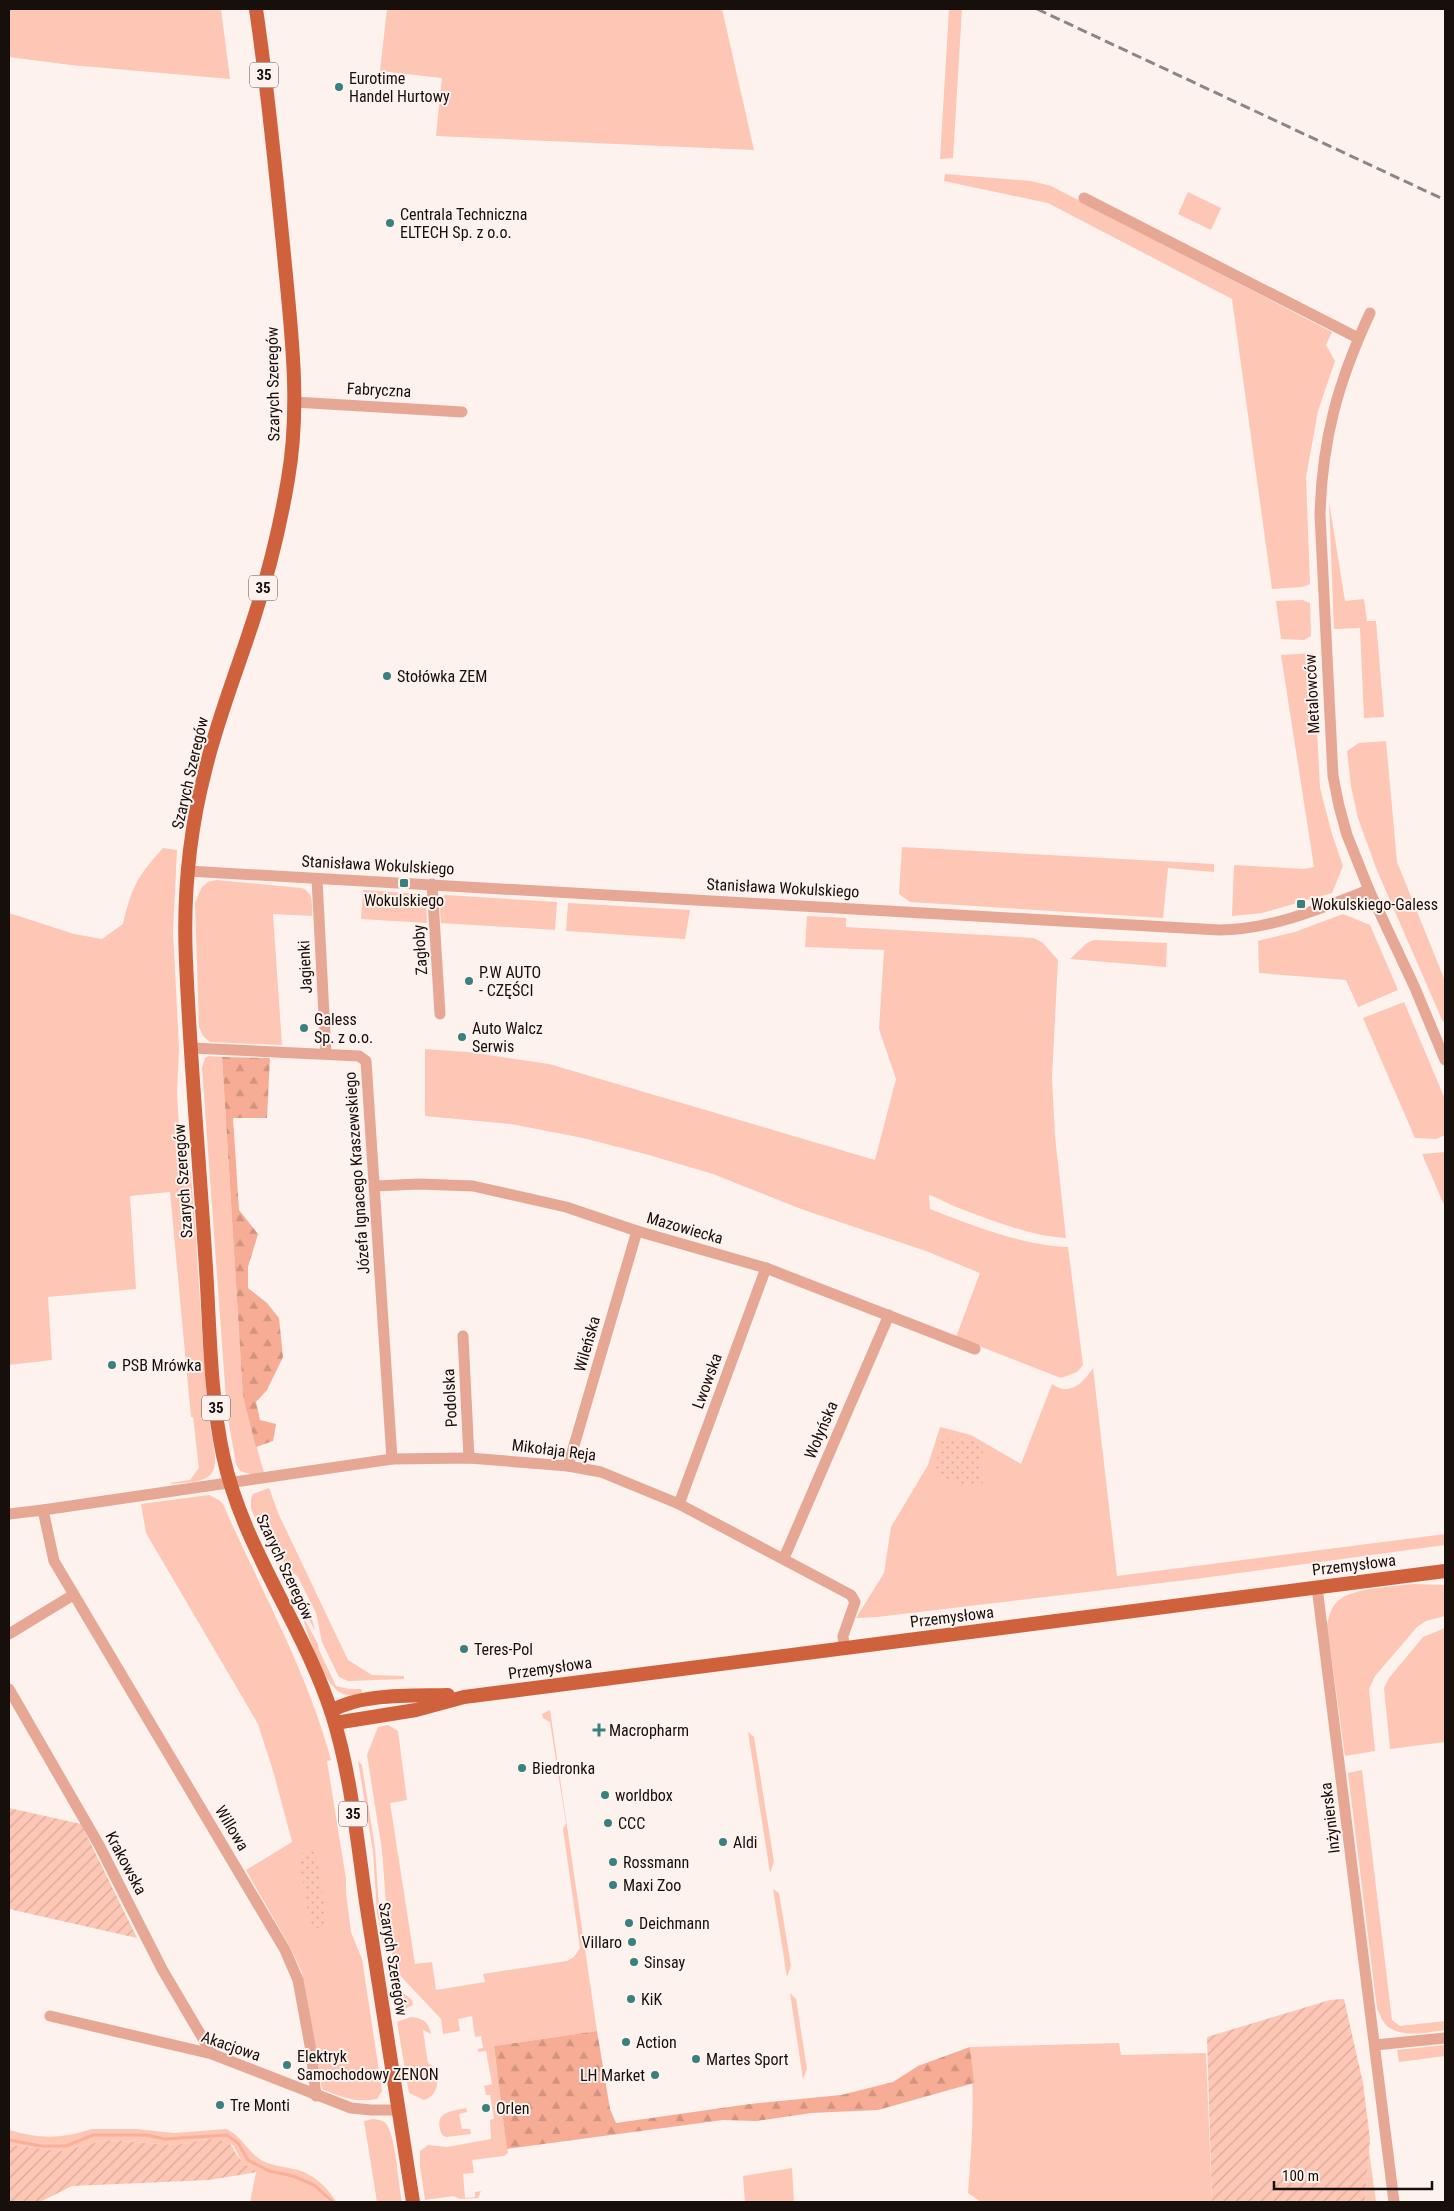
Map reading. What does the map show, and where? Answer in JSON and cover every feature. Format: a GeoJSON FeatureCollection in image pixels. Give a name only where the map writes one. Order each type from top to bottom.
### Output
{"type":"FeatureCollection","features":[{"type":"Feature","properties":{"kind":"main road","name":"Szarych Szeregów"},"geometry":{"type":"LineString","coordinates":[[256,9],[272,141],[292,341],[294,402],[289,474],[274,548],[260,600],[206,768],[195,820],[188,871],[186,952],[213,1382],[218,1428],[230,1483],[245,1525],[268,1578],[300,1639],[333,1717],[346,1771],[413,2202]]}},
{"type":"Feature","properties":{"kind":"main road","name":"Przemysłowa"},"geometry":{"type":"LineString","coordinates":[[333,1717],[416,1710],[464,1697],[1445,1572]]}},
{"type":"Feature","properties":{"kind":"main road","name":"Przemysłowa"},"geometry":{"type":"LineString","coordinates":[[333,1717],[357,1700],[456,1695],[464,1697]]}},
{"type":"Feature","properties":{"kind":"street"},"geometry":{"type":"LineString","coordinates":[[1084,198],[1358,338]]}},
{"type":"Feature","properties":{"kind":"street","name":"Metalowców"},"geometry":{"type":"LineString","coordinates":[[1370,313],[1358,338],[1334,407],[1325,445],[1321,478],[1320,515],[1333,776],[1347,835],[1369,890],[1415,988],[1445,1060]]}},
{"type":"Feature","properties":{"kind":"street","name":"Fabryczna"},"geometry":{"type":"LineString","coordinates":[[294,402],[462,412]]}},
{"type":"Feature","properties":{"kind":"street","name":"Stanisława Wokulskiego"},"geometry":{"type":"LineString","coordinates":[[188,871],[1226,930],[1264,925],[1300,915],[1369,890]]}},
{"type":"Feature","properties":{"kind":"street","name":"Jagienki"},"geometry":{"type":"LineString","coordinates":[[317,879],[326,1054]]}},
{"type":"Feature","properties":{"kind":"street","name":"Zagłoby"},"geometry":{"type":"LineString","coordinates":[[432,884],[440,1014]]}},
{"type":"Feature","properties":{"kind":"street","name":"Józefa Ignacego Kraszewskiego"},"geometry":{"type":"LineString","coordinates":[[192,1048],[359,1056],[366,1061],[392,1459]]}},
{"type":"Feature","properties":{"kind":"street","name":"Mazowiecka"},"geometry":{"type":"LineString","coordinates":[[374,1186],[419,1184],[472,1186],[566,1207],[637,1231],[766,1268],[975,1349]]}},
{"type":"Feature","properties":{"kind":"street","name":"Wileńska"},"geometry":{"type":"LineString","coordinates":[[568,1466],[637,1231]]}},
{"type":"Feature","properties":{"kind":"street","name":"Lwowska"},"geometry":{"type":"LineString","coordinates":[[679,1504],[766,1268]]}},
{"type":"Feature","properties":{"kind":"street","name":"Wołyńska"},"geometry":{"type":"LineString","coordinates":[[784,1558],[889,1315]]}},
{"type":"Feature","properties":{"kind":"street","name":"Podolska"},"geometry":{"type":"LineString","coordinates":[[463,1336],[469,1458]]}},
{"type":"Feature","properties":{"kind":"street","name":"Mikołaja Reja"},"geometry":{"type":"LineString","coordinates":[[230,1483],[392,1459],[469,1458],[568,1466],[601,1472],[679,1504],[852,1594],[855,1602],[843,1636],[844,1648]]}},
{"type":"Feature","properties":{"kind":"street"},"geometry":{"type":"LineString","coordinates":[[9,1514],[230,1483]]}},
{"type":"Feature","properties":{"kind":"street","name":"Willowa"},"geometry":{"type":"LineString","coordinates":[[42,1510],[54,1561],[285,1950],[298,1980],[311,2051],[316,2096]]}},
{"type":"Feature","properties":{"kind":"street","name":"Inżynierska"},"geometry":{"type":"LineString","coordinates":[[1317,1587],[1394,2202]]}},
{"type":"Feature","properties":{"kind":"street"},"geometry":{"type":"LineString","coordinates":[[9,1634],[73,1595]]}},
{"type":"Feature","properties":{"kind":"street","name":"Krakowska"},"geometry":{"type":"LineString","coordinates":[[9,1689],[99,1845],[162,1969],[212,2054]]}},
{"type":"Feature","properties":{"kind":"street","name":"Akacjowa"},"geometry":{"type":"LineString","coordinates":[[50,2016],[212,2054],[351,2108],[398,2110]]}},
{"type":"Feature","properties":{"kind":"street"},"geometry":{"type":"LineString","coordinates":[[1375,2045],[1445,2038]]}},
{"type":"Feature","properties":{"kind":"shaded area"},"geometry":{"type":"Polygon","coordinates":[[[9,9],[221,9],[230,79],[71,65],[9,57],[9,9]]]}},
{"type":"Feature","properties":{"kind":"shaded area"},"geometry":{"type":"Polygon","coordinates":[[[387,9],[722,9],[754,150],[436,136],[442,78],[380,71],[387,9]]]}},
{"type":"Feature","properties":{"kind":"shaded area"},"geometry":{"type":"Polygon","coordinates":[[[949,9],[962,9],[953,158],[940,159],[949,9]]]}},
{"type":"Feature","properties":{"kind":"shaded area"},"geometry":{"type":"Polygon","coordinates":[[[945,174],[1031,181],[1051,186],[1332,332],[1326,345],[1335,361],[1318,411],[1306,477],[1310,584],[1302,587],[1272,589],[1232,299],[1048,203],[944,181],[945,174]]]}},
{"type":"Feature","properties":{"kind":"shaded area"},"geometry":{"type":"Polygon","coordinates":[[[1188,192],[1221,208],[1211,230],[1178,214],[1188,192]]]}},
{"type":"Feature","properties":{"kind":"shaded area"},"geometry":{"type":"Polygon","coordinates":[[[1329,501],[1345,601],[1364,599],[1367,621],[1376,621],[1384,717],[1364,718],[1360,628],[1334,629],[1329,501]]]}},
{"type":"Feature","properties":{"kind":"shaded area"},"geometry":{"type":"Polygon","coordinates":[[[1303,600],[1310,603],[1311,636],[1304,640],[1281,639],[1276,601],[1303,600]]]}},
{"type":"Feature","properties":{"kind":"shaded area"},"geometry":{"type":"Polygon","coordinates":[[[1313,653],[1320,788],[1332,834],[1343,866],[1332,893],[1262,913],[1232,916],[1234,865],[1304,869],[1314,867],[1281,655],[1313,653]]]}},
{"type":"Feature","properties":{"kind":"shaded area"},"geometry":{"type":"Polygon","coordinates":[[[1386,741],[1397,862],[1445,981],[1445,1021],[1443,1022],[1376,868],[1358,818],[1351,786],[1347,751],[1359,743],[1386,741]]]}},
{"type":"Feature","properties":{"kind":"shaded area"},"geometry":{"type":"Polygon","coordinates":[[[902,847],[1214,864],[1214,872],[1168,868],[1163,918],[910,902],[899,894],[902,847]]]}},
{"type":"Feature","properties":{"kind":"shaded area"},"geometry":{"type":"Polygon","coordinates":[[[163,848],[177,850],[173,932],[179,1047],[177,1094],[180,1143],[184,1144],[191,1175],[206,1388],[215,1460],[213,1471],[206,1478],[195,1482],[172,1484],[170,1483],[190,1480],[199,1468],[193,1417],[191,1417],[170,1192],[130,1196],[136,1289],[48,1297],[52,1360],[9,1365],[9,913],[74,934],[102,939],[123,924],[129,900],[141,875],[163,848]]]}},
{"type":"Feature","properties":{"kind":"shaded area"},"geometry":{"type":"Polygon","coordinates":[[[216,880],[302,888],[309,893],[312,904],[312,916],[273,914],[282,1045],[210,1042],[203,1036],[199,1027],[195,903],[202,887],[208,882],[216,880]]]}},
{"type":"Feature","properties":{"kind":"shaded area"},"geometry":{"type":"Polygon","coordinates":[[[363,890],[421,894],[426,901],[427,923],[361,919],[363,890]]]}},
{"type":"Feature","properties":{"kind":"shaded area"},"geometry":{"type":"Polygon","coordinates":[[[445,895],[557,902],[555,930],[441,923],[439,899],[445,895]]]}},
{"type":"Feature","properties":{"kind":"shaded area"},"geometry":{"type":"Polygon","coordinates":[[[568,903],[690,910],[685,939],[566,931],[568,903]]]}},
{"type":"Feature","properties":{"kind":"shaded area"},"geometry":{"type":"Polygon","coordinates":[[[1343,914],[1370,925],[1398,990],[1358,1007],[1346,980],[1259,973],[1258,941],[1295,932],[1343,914]]]}},
{"type":"Feature","properties":{"kind":"shaded area"},"geometry":{"type":"Polygon","coordinates":[[[807,916],[846,918],[846,927],[1034,938],[1043,943],[1058,960],[1052,1078],[1055,1136],[1066,1238],[1053,1237],[1013,1227],[961,1209],[929,1195],[930,1209],[963,1222],[1016,1239],[1051,1246],[1068,1247],[1083,1365],[1077,1372],[1061,1378],[956,1337],[980,1273],[926,1251],[801,1209],[713,1174],[649,1155],[583,1138],[511,1124],[425,1116],[425,1049],[468,1052],[549,1064],[875,1160],[896,1079],[879,1029],[884,950],[805,947],[807,916]]]}},
{"type":"Feature","properties":{"kind":"shaded area"},"geometry":{"type":"Polygon","coordinates":[[[1094,940],[1167,943],[1166,967],[1070,959],[1087,943],[1094,940]]]}},
{"type":"Feature","properties":{"kind":"shaded area"},"geometry":{"type":"Polygon","coordinates":[[[1404,1002],[1445,1099],[1445,1135],[1436,1139],[1415,1138],[1363,1018],[1404,1002]]]}},
{"type":"Feature","properties":{"kind":"shaded area"},"geometry":{"type":"Polygon","coordinates":[[[209,1056],[222,1057],[243,1397],[264,1473],[254,1475],[240,1471],[236,1464],[227,1413],[202,1068],[205,1058],[209,1056]]]}},
{"type":"Feature","properties":{"kind":"shaded area"},"geometry":{"type":"Polygon","coordinates":[[[1445,1152],[1445,1207],[1422,1154],[1445,1152]]]}},
{"type":"Feature","properties":{"kind":"shaded area"},"geometry":{"type":"Polygon","coordinates":[[[1093,1368],[1117,1576],[1445,1534],[1445,1545],[1195,1579],[856,1618],[884,1573],[891,1527],[928,1465],[940,1427],[971,1435],[1021,1464],[1052,1384],[1059,1388],[1070,1389],[1085,1379],[1093,1368]]]}},
{"type":"Feature","properties":{"kind":"shaded area"},"geometry":{"type":"Polygon","coordinates":[[[963,1438],[984,1444],[981,1463],[983,1486],[964,1485],[934,1473],[942,1439],[963,1438]]]}},
{"type":"Feature","properties":{"kind":"shaded area"},"geometry":{"type":"Polygon","coordinates":[[[269,1488],[279,1515],[348,1660],[372,1675],[404,1676],[404,1679],[348,1681],[339,1677],[322,1642],[316,1613],[298,1577],[267,1545],[251,1509],[253,1494],[269,1488]]]}},
{"type":"Feature","properties":{"kind":"shaded area"},"geometry":{"type":"Polygon","coordinates":[[[209,1495],[223,1504],[282,1630],[309,1694],[331,1760],[327,1761],[346,1879],[351,1932],[362,1959],[382,2091],[377,2099],[362,2100],[349,2098],[322,2089],[302,1973],[291,1949],[246,1870],[292,1842],[274,1774],[258,1724],[146,1533],[141,1504],[209,1495]]]}},
{"type":"Feature","properties":{"kind":"shaded area"},"geometry":{"type":"Polygon","coordinates":[[[271,1555],[286,1572],[299,1590],[309,1609],[315,1631],[297,1596],[299,1595],[296,1586],[293,1587],[271,1555]]]}},
{"type":"Feature","properties":{"kind":"shaded area"},"geometry":{"type":"Polygon","coordinates":[[[1413,1584],[1445,1585],[1445,1616],[1426,1621],[1417,1627],[1375,1676],[1369,1689],[1375,1751],[1345,1756],[1327,1625],[1331,1611],[1341,1598],[1350,1594],[1371,1589],[1413,1584]]]}},
{"type":"Feature","properties":{"kind":"shaded area"},"geometry":{"type":"Polygon","coordinates":[[[302,1615],[318,1644],[336,1686],[361,1689],[363,1695],[343,1694],[329,1681],[317,1659],[302,1615]]]}},
{"type":"Feature","properties":{"kind":"shaded area"},"geometry":{"type":"Polygon","coordinates":[[[1445,1628],[1445,1742],[1390,1749],[1384,1688],[1389,1678],[1423,1637],[1445,1628]]]}},
{"type":"Feature","properties":{"kind":"shaded area"},"geometry":{"type":"Polygon","coordinates":[[[550,1710],[597,2031],[494,2046],[508,2153],[504,2156],[472,2160],[474,2173],[463,2174],[465,2198],[475,2197],[475,2192],[481,2191],[478,2198],[460,2199],[453,2196],[425,2200],[420,2166],[420,2151],[428,2145],[447,2147],[491,2139],[490,2120],[494,2119],[490,2095],[486,2095],[484,2086],[492,2084],[486,2051],[478,2052],[478,2049],[483,2048],[481,2036],[475,2037],[472,2016],[458,2019],[460,2031],[443,2034],[441,2019],[394,1969],[382,1850],[367,1755],[378,1727],[388,1725],[398,1731],[407,1800],[390,1803],[415,1964],[432,1962],[436,1990],[485,1982],[483,1974],[567,1961],[574,1957],[580,1948],[563,1829],[566,1823],[550,1722],[543,1718],[542,1714],[550,1710]]]}},
{"type":"Feature","properties":{"kind":"shaded area"},"geometry":{"type":"Polygon","coordinates":[[[748,1732],[754,1737],[774,1862],[770,1873],[748,1732]]]}},
{"type":"Feature","properties":{"kind":"shaded area"},"geometry":{"type":"Polygon","coordinates":[[[358,1761],[362,1765],[375,1848],[379,1908],[386,1956],[377,1914],[373,1851],[358,1761]]]}},
{"type":"Feature","properties":{"kind":"shaded area"},"geometry":{"type":"Polygon","coordinates":[[[1362,1770],[1392,2020],[1400,2026],[1445,2021],[1445,2030],[1415,2034],[1399,2032],[1386,2025],[1377,2008],[1348,1773],[1362,1770]]]}},
{"type":"Feature","properties":{"kind":"shaded area"},"geometry":{"type":"Polygon","coordinates":[[[9,1808],[81,1824],[137,1938],[9,1909],[9,1808]]]}},
{"type":"Feature","properties":{"kind":"shaded area"},"geometry":{"type":"Polygon","coordinates":[[[316,1851],[327,1926],[311,1929],[298,1854],[316,1851]]]}},
{"type":"Feature","properties":{"kind":"shaded area"},"geometry":{"type":"Polygon","coordinates":[[[773,1889],[779,1893],[791,1966],[787,1977],[773,1889]]]}},
{"type":"Feature","properties":{"kind":"shaded area"},"geometry":{"type":"Polygon","coordinates":[[[392,1984],[412,2000],[413,2005],[396,2013],[392,1984]]]}},
{"type":"Feature","properties":{"kind":"shaded area"},"geometry":{"type":"Polygon","coordinates":[[[790,1993],[796,1999],[807,2069],[803,2079],[790,1993]]]}},
{"type":"Feature","properties":{"kind":"shaded area"},"geometry":{"type":"Polygon","coordinates":[[[1344,1999],[1363,2083],[1370,2139],[1365,2202],[1212,2202],[1207,2037],[1330,2000],[1344,1999]]]}},
{"type":"Feature","properties":{"kind":"shaded area"},"geometry":{"type":"Polygon","coordinates":[[[411,2017],[419,2018],[429,2026],[431,2034],[423,2030],[428,2063],[437,2069],[435,2092],[424,2100],[409,2093],[397,2022],[411,2017]]]}},
{"type":"Feature","properties":{"kind":"shaded area"},"geometry":{"type":"Polygon","coordinates":[[[1119,2043],[1121,2055],[1206,2053],[1212,2202],[981,2202],[968,2193],[972,2120],[970,2047],[1119,2043]]]}},
{"type":"Feature","properties":{"kind":"shaded area"},"geometry":{"type":"Polygon","coordinates":[[[1445,2045],[1445,2056],[1399,2062],[1397,2050],[1445,2045]]]}},
{"type":"Feature","properties":{"kind":"shaded area"},"geometry":{"type":"Polygon","coordinates":[[[466,2108],[467,2112],[459,2114],[462,2129],[470,2129],[471,2134],[446,2137],[442,2135],[439,2122],[441,2117],[448,2112],[466,2108]]]}},
{"type":"Feature","properties":{"kind":"shaded area"},"geometry":{"type":"Polygon","coordinates":[[[381,2120],[387,2125],[393,2140],[402,2202],[377,2202],[364,2121],[381,2120]]]}},
{"type":"Feature","properties":{"kind":"shaded area"},"geometry":{"type":"Polygon","coordinates":[[[92,2129],[137,2129],[174,2133],[226,2129],[236,2135],[261,2160],[304,2172],[315,2179],[325,2187],[336,2202],[250,2202],[256,2172],[242,2162],[233,2145],[208,2139],[176,2145],[107,2140],[62,2151],[9,2145],[9,2130],[50,2137],[70,2135],[92,2129]]]}},
{"type":"Feature","properties":{"kind":"shaded area"},"geometry":{"type":"Polygon","coordinates":[[[208,2139],[229,2143],[243,2162],[257,2172],[209,2180],[72,2186],[40,2202],[9,2202],[9,2145],[62,2151],[107,2140],[176,2145],[208,2139]]]}},
{"type":"Feature","properties":{"kind":"shaded area"},"geometry":{"type":"Polygon","coordinates":[[[1369,2151],[1376,2202],[1365,2202],[1369,2151]]]}},
{"type":"Feature","properties":{"kind":"shaded area"},"geometry":{"type":"Polygon","coordinates":[[[792,2168],[794,2202],[745,2202],[743,2176],[792,2168]]]}},
{"type":"Feature","properties":{"kind":"green space"},"geometry":{"type":"Polygon","coordinates":[[[222,1057],[270,1058],[267,1118],[233,1118],[239,1210],[258,1234],[248,1267],[248,1288],[267,1303],[279,1318],[283,1357],[267,1390],[256,1402],[260,1420],[276,1424],[273,1441],[256,1447],[243,1397],[222,1057]]]}},
{"type":"Feature","properties":{"kind":"green space"},"geometry":{"type":"Polygon","coordinates":[[[597,2031],[610,2109],[616,2123],[750,2104],[841,2095],[893,2082],[918,2066],[970,2047],[974,2083],[878,2110],[811,2113],[756,2121],[723,2120],[507,2149],[494,2046],[597,2031]]]}},
{"type":"Feature","properties":{"kind":"waterway"},"geometry":{"type":"LineString","coordinates":[[9,2140],[41,2146],[66,2146],[93,2135],[146,2135],[165,2139],[227,2135],[238,2143],[248,2160],[269,2171],[293,2176],[314,2185],[333,2202]]}},
{"type":"Feature","properties":{"kind":"railway"},"geometry":{"type":"LineString","coordinates":[[1037,9],[1445,200]]}},
{"type":"Feature","properties":{"kind":"place","name":"Eurotime Handel Hurtowy"},"geometry":{"type":"Point","coordinates":[339,87]}},
{"type":"Feature","properties":{"kind":"place","name":"Centrala Techniczna ELTECH Sp. z o.o."},"geometry":{"type":"Point","coordinates":[390,223]}},
{"type":"Feature","properties":{"kind":"place","name":"Stołówka ZEM"},"geometry":{"type":"Point","coordinates":[387,676]}},
{"type":"Feature","properties":{"kind":"place","name":"Wokulskiego"},"geometry":{"type":"Point","coordinates":[404,883]}},
{"type":"Feature","properties":{"kind":"place","name":"Wokulskiego-Galess"},"geometry":{"type":"Point","coordinates":[1301,904]}},
{"type":"Feature","properties":{"kind":"place","name":"P.W AUTO - CZĘŚCI"},"geometry":{"type":"Point","coordinates":[469,981]}},
{"type":"Feature","properties":{"kind":"place","name":"Galess Sp. z o.o."},"geometry":{"type":"Point","coordinates":[304,1028]}},
{"type":"Feature","properties":{"kind":"place","name":"Auto Walcz Serwis"},"geometry":{"type":"Point","coordinates":[462,1037]}},
{"type":"Feature","properties":{"kind":"place","name":"PSB Mrówka"},"geometry":{"type":"Point","coordinates":[112,1365]}},
{"type":"Feature","properties":{"kind":"place","name":"Teres-Pol"},"geometry":{"type":"Point","coordinates":[464,1649]}},
{"type":"Feature","properties":{"kind":"place","name":"Macropharm"},"geometry":{"type":"Point","coordinates":[599,1730]}},
{"type":"Feature","properties":{"kind":"place","name":"Biedronka"},"geometry":{"type":"Point","coordinates":[522,1768]}},
{"type":"Feature","properties":{"kind":"place","name":"worldbox"},"geometry":{"type":"Point","coordinates":[605,1795]}},
{"type":"Feature","properties":{"kind":"place","name":"CCC"},"geometry":{"type":"Point","coordinates":[608,1823]}},
{"type":"Feature","properties":{"kind":"place","name":"Aldi"},"geometry":{"type":"Point","coordinates":[723,1842]}},
{"type":"Feature","properties":{"kind":"place","name":"Rossmann"},"geometry":{"type":"Point","coordinates":[613,1862]}},
{"type":"Feature","properties":{"kind":"place","name":"Maxi Zoo"},"geometry":{"type":"Point","coordinates":[613,1885]}},
{"type":"Feature","properties":{"kind":"place","name":"Deichmann"},"geometry":{"type":"Point","coordinates":[629,1923]}},
{"type":"Feature","properties":{"kind":"place","name":"Villaro"},"geometry":{"type":"Point","coordinates":[632,1942]}},
{"type":"Feature","properties":{"kind":"place","name":"Sinsay"},"geometry":{"type":"Point","coordinates":[634,1962]}},
{"type":"Feature","properties":{"kind":"place","name":"KiK"},"geometry":{"type":"Point","coordinates":[631,1999]}},
{"type":"Feature","properties":{"kind":"place","name":"Action"},"geometry":{"type":"Point","coordinates":[626,2042]}},
{"type":"Feature","properties":{"kind":"place","name":"Martes Sport"},"geometry":{"type":"Point","coordinates":[696,2059]}},
{"type":"Feature","properties":{"kind":"place","name":"Elektryk Samochodowy ZENON"},"geometry":{"type":"Point","coordinates":[287,2065]}},
{"type":"Feature","properties":{"kind":"place","name":"LH Market"},"geometry":{"type":"Point","coordinates":[655,2075]}},
{"type":"Feature","properties":{"kind":"place","name":"Tre Monti"},"geometry":{"type":"Point","coordinates":[220,2105]}},
{"type":"Feature","properties":{"kind":"place","name":"Orlen"},"geometry":{"type":"Point","coordinates":[486,2108]}}]}
